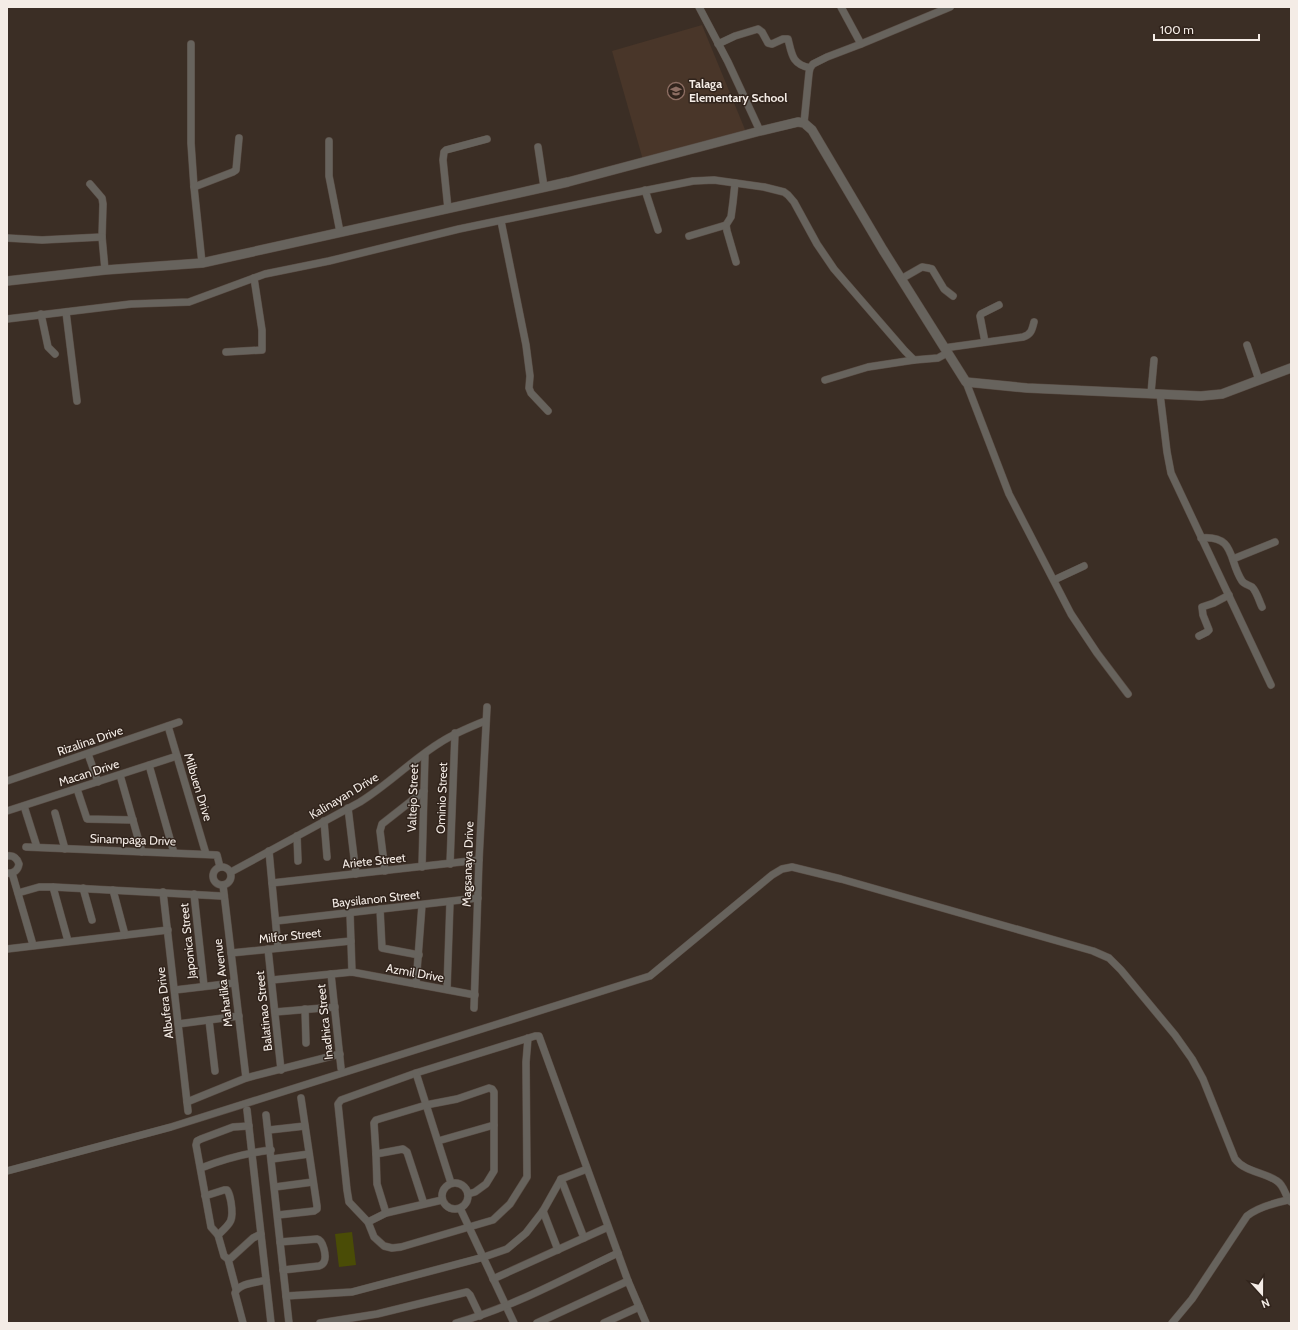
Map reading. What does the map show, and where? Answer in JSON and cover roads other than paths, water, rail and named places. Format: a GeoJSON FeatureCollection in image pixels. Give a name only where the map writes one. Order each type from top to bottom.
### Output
{"type":"FeatureCollection","features":[{"type":"Feature","properties":{"kind":"street"},"geometry":{"type":"LineString","coordinates":[[699,7],[744,95],[760,131]]}},
{"type":"Feature","properties":{"kind":"street"},"geometry":{"type":"LineString","coordinates":[[840,7],[861,44]]}},
{"type":"Feature","properties":{"kind":"street"},"geometry":{"type":"LineString","coordinates":[[804,123],[810,68],[814,64],[827,57],[950,7]]}},
{"type":"Feature","properties":{"kind":"street"},"geometry":{"type":"LineString","coordinates":[[718,44],[739,34],[758,29],[762,32],[768,43],[772,44],[783,39],[788,40],[792,57],[801,66],[810,68]]}},
{"type":"Feature","properties":{"kind":"street"},"geometry":{"type":"LineString","coordinates":[[191,44],[191,143],[202,263]]}},
{"type":"Feature","properties":{"kind":"street"},"geometry":{"type":"LineString","coordinates":[[7,281],[106,270],[202,263],[544,187],[622,168],[790,123],[804,123],[812,130],[862,216],[966,382],[1010,494],[1071,614],[1097,653],[1128,694]]}},
{"type":"Feature","properties":{"kind":"street"},"geometry":{"type":"LineString","coordinates":[[194,187],[236,170],[239,138]]}},
{"type":"Feature","properties":{"kind":"street"},"geometry":{"type":"LineString","coordinates":[[448,209],[443,160],[444,152],[446,150],[487,139]]}},
{"type":"Feature","properties":{"kind":"street"},"geometry":{"type":"LineString","coordinates":[[329,141],[329,176],[340,232]]}},
{"type":"Feature","properties":{"kind":"street"},"geometry":{"type":"LineString","coordinates":[[538,147],[544,187]]}},
{"type":"Feature","properties":{"kind":"street"},"geometry":{"type":"LineString","coordinates":[[7,319],[138,303],[189,302],[254,278],[452,231],[645,190],[693,181],[714,180],[764,187],[784,192],[788,195],[794,202],[817,244],[834,269],[889,334],[914,360]]}},
{"type":"Feature","properties":{"kind":"street"},"geometry":{"type":"LineString","coordinates":[[735,183],[730,217],[726,225],[728,239],[736,262]]}},
{"type":"Feature","properties":{"kind":"street"},"geometry":{"type":"LineString","coordinates":[[90,184],[102,198],[102,237],[106,270]]}},
{"type":"Feature","properties":{"kind":"street"},"geometry":{"type":"LineString","coordinates":[[645,190],[658,230]]}},
{"type":"Feature","properties":{"kind":"street"},"geometry":{"type":"LineString","coordinates":[[501,221],[526,344],[530,376],[529,388],[531,393],[548,411]]}},
{"type":"Feature","properties":{"kind":"street"},"geometry":{"type":"LineString","coordinates":[[689,236],[726,225]]}},
{"type":"Feature","properties":{"kind":"street"},"geometry":{"type":"LineString","coordinates":[[7,238],[42,240],[102,237]]}},
{"type":"Feature","properties":{"kind":"street"},"geometry":{"type":"LineString","coordinates":[[901,279],[922,268],[932,269],[946,292],[953,296]]}},
{"type":"Feature","properties":{"kind":"street"},"geometry":{"type":"LineString","coordinates":[[226,352],[262,350],[262,330],[254,278]]}},
{"type":"Feature","properties":{"kind":"street"},"geometry":{"type":"LineString","coordinates":[[986,342],[980,316],[981,314],[999,305]]}},
{"type":"Feature","properties":{"kind":"street"},"geometry":{"type":"LineString","coordinates":[[66,312],[77,401]]}},
{"type":"Feature","properties":{"kind":"street"},"geometry":{"type":"LineString","coordinates":[[41,314],[48,347],[55,354]]}},
{"type":"Feature","properties":{"kind":"street"},"geometry":{"type":"LineString","coordinates":[[824,380],[868,366],[938,358],[946,351],[986,342],[1028,336],[1031,333],[1034,322]]}},
{"type":"Feature","properties":{"kind":"street"},"geometry":{"type":"LineString","coordinates":[[1247,345],[1259,380]]}},
{"type":"Feature","properties":{"kind":"street"},"geometry":{"type":"LineString","coordinates":[[1154,360],[1156,394],[1170,470],[1271,685]]}},
{"type":"Feature","properties":{"kind":"street"},"geometry":{"type":"LineString","coordinates":[[966,382],[1027,388],[1201,396],[1215,395],[1291,368]]}},
{"type":"Feature","properties":{"kind":"street"},"geometry":{"type":"LineString","coordinates":[[1201,538],[1216,538],[1223,541],[1228,546],[1241,580],[1255,590],[1262,607]]}},
{"type":"Feature","properties":{"kind":"street"},"geometry":{"type":"LineString","coordinates":[[1233,559],[1275,542]]}},
{"type":"Feature","properties":{"kind":"street"},"geometry":{"type":"LineString","coordinates":[[1054,580],[1084,566]]}},
{"type":"Feature","properties":{"kind":"street"},"geometry":{"type":"LineString","coordinates":[[1199,636],[1209,630],[1203,615],[1202,607],[1229,595]]}},
{"type":"Feature","properties":{"kind":"street","name":"Magsanaya Drive"},"geometry":{"type":"LineString","coordinates":[[474,1008],[485,721],[487,707]]}},
{"type":"Feature","properties":{"kind":"street","name":"Kalinayan Drive"},"geometry":{"type":"LineString","coordinates":[[231,872],[376,792],[440,742],[455,733],[485,721]]}},
{"type":"Feature","properties":{"kind":"street","name":"Rizalina Drive"},"geometry":{"type":"LineString","coordinates":[[7,781],[179,722]]}},
{"type":"Feature","properties":{"kind":"street","name":"Milbuen Drive"},"geometry":{"type":"LineString","coordinates":[[168,726],[206,854]]}},
{"type":"Feature","properties":{"kind":"street","name":"Ominio Street"},"geometry":{"type":"LineString","coordinates":[[450,864],[455,733]]}},
{"type":"Feature","properties":{"kind":"street"},"geometry":{"type":"LineString","coordinates":[[88,754],[98,782]]}},
{"type":"Feature","properties":{"kind":"street","name":"Valtejo Street"},"geometry":{"type":"LineString","coordinates":[[422,867],[425,754]]}},
{"type":"Feature","properties":{"kind":"street","name":"Macan Drive"},"geometry":{"type":"LineString","coordinates":[[7,811],[177,756]]}},
{"type":"Feature","properties":{"kind":"street"},"geometry":{"type":"LineString","coordinates":[[149,765],[174,853]]}},
{"type":"Feature","properties":{"kind":"street"},"geometry":{"type":"LineString","coordinates":[[120,774],[142,852]]}},
{"type":"Feature","properties":{"kind":"street"},"geometry":{"type":"LineString","coordinates":[[77,788],[87,819],[133,820]]}},
{"type":"Feature","properties":{"kind":"street"},"geometry":{"type":"LineString","coordinates":[[385,871],[380,831],[382,824],[424,791]]}},
{"type":"Feature","properties":{"kind":"street"},"geometry":{"type":"LineString","coordinates":[[24,806],[36,847]]}},
{"type":"Feature","properties":{"kind":"street"},"geometry":{"type":"LineString","coordinates":[[348,808],[356,874]]}},
{"type":"Feature","properties":{"kind":"street"},"geometry":{"type":"LineString","coordinates":[[55,813],[65,849]]}},
{"type":"Feature","properties":{"kind":"street"},"geometry":{"type":"LineString","coordinates":[[324,821],[327,857]]}},
{"type":"Feature","properties":{"kind":"street"},"geometry":{"type":"LineString","coordinates":[[297,836],[298,861]]}},
{"type":"Feature","properties":{"kind":"street","name":"Sinampaga Drive"},"geometry":{"type":"LineString","coordinates":[[26,847],[206,854]]}},
{"type":"Feature","properties":{"kind":"street"},"geometry":{"type":"LineString","coordinates":[[269,851],[278,948]]}},
{"type":"Feature","properties":{"kind":"street"},"geometry":{"type":"LineString","coordinates":[[206,854],[217,855],[220,867]]}},
{"type":"Feature","properties":{"kind":"street"},"geometry":{"type":"LineString","coordinates":[[7,855],[14,856],[19,864],[17,870],[10,873],[18,893],[33,945]]}},
{"type":"Feature","properties":{"kind":"street","name":"Ariete Street"},"geometry":{"type":"LineString","coordinates":[[272,883],[479,860]]}},
{"type":"Feature","properties":{"kind":"street"},"geometry":{"type":"LineString","coordinates":[[225,867],[231,872],[230,880],[223,885],[217,884],[213,879],[213,873],[217,868],[225,867]]}},
{"type":"Feature","properties":{"kind":"street"},"geometry":{"type":"LineString","coordinates":[[7,1171],[171,1127],[650,976],[772,874],[782,869],[792,867],[841,879],[1093,951],[1109,958],[1121,970],[1175,1035],[1192,1059],[1236,1159],[1244,1167],[1278,1181],[1283,1187],[1290,1201],[1277,1202],[1258,1209],[1247,1216],[1192,1299],[1172,1323]]}},
{"type":"Feature","properties":{"kind":"street","name":"Maharlika Avenue"},"geometry":{"type":"LineString","coordinates":[[223,885],[246,1078]]}},
{"type":"Feature","properties":{"kind":"street"},"geometry":{"type":"LineString","coordinates":[[18,893],[39,887],[53,887],[224,895]]}},
{"type":"Feature","properties":{"kind":"street"},"geometry":{"type":"LineString","coordinates":[[53,887],[68,941]]}},
{"type":"Feature","properties":{"kind":"street"},"geometry":{"type":"LineString","coordinates":[[83,888],[92,920]]}},
{"type":"Feature","properties":{"kind":"street"},"geometry":{"type":"LineString","coordinates":[[113,890],[125,935]]}},
{"type":"Feature","properties":{"kind":"street","name":"Albufera Drive"},"geometry":{"type":"LineString","coordinates":[[163,892],[188,1111]]}},
{"type":"Feature","properties":{"kind":"street","name":"Japonica Street"},"geometry":{"type":"LineString","coordinates":[[194,894],[204,986]]}},
{"type":"Feature","properties":{"kind":"street","name":"Baysilanon Street"},"geometry":{"type":"LineString","coordinates":[[276,921],[478,898]]}},
{"type":"Feature","properties":{"kind":"street"},"geometry":{"type":"LineString","coordinates":[[447,989],[450,902]]}},
{"type":"Feature","properties":{"kind":"street"},"geometry":{"type":"LineString","coordinates":[[416,984],[422,905]]}},
{"type":"Feature","properties":{"kind":"street"},"geometry":{"type":"LineString","coordinates":[[380,909],[382,948],[418,955]]}},
{"type":"Feature","properties":{"kind":"street"},"geometry":{"type":"LineString","coordinates":[[350,913],[352,972]]}},
{"type":"Feature","properties":{"kind":"street"},"geometry":{"type":"LineString","coordinates":[[7,949],[168,930]]}},
{"type":"Feature","properties":{"kind":"street","name":"Milfor Street"},"geometry":{"type":"LineString","coordinates":[[231,953],[351,941]]}},
{"type":"Feature","properties":{"kind":"street","name":"Balatinao Street"},"geometry":{"type":"LineString","coordinates":[[268,949],[281,1070]]}},
{"type":"Feature","properties":{"kind":"street","name":"Azmil Drive"},"geometry":{"type":"LineString","coordinates":[[272,980],[352,972],[475,995]]}},
{"type":"Feature","properties":{"kind":"street","name":"Inadhica Street"},"geometry":{"type":"LineString","coordinates":[[332,974],[341,1068]]}},
{"type":"Feature","properties":{"kind":"street"},"geometry":{"type":"LineString","coordinates":[[174,990],[234,983]]}},
{"type":"Feature","properties":{"kind":"street"},"geometry":{"type":"LineString","coordinates":[[275,1012],[335,1007]]}},
{"type":"Feature","properties":{"kind":"street"},"geometry":{"type":"LineString","coordinates":[[305,1009],[306,1043]]}},
{"type":"Feature","properties":{"kind":"street"},"geometry":{"type":"LineString","coordinates":[[178,1024],[239,1016]]}},
{"type":"Feature","properties":{"kind":"street"},"geometry":{"type":"LineString","coordinates":[[209,1020],[215,1071]]}},
{"type":"Feature","properties":{"kind":"street"},"geometry":{"type":"LineString","coordinates":[[528,1038],[526,1062],[527,1178],[510,1204],[493,1220],[470,1228],[401,1247],[392,1248],[384,1246],[374,1237],[368,1222],[349,1202],[338,1104],[345,1098],[416,1073],[528,1038],[539,1036],[628,1281],[646,1323]]}},
{"type":"Feature","properties":{"kind":"street"},"geometry":{"type":"LineString","coordinates":[[187,1102],[246,1078],[340,1054]]}},
{"type":"Feature","properties":{"kind":"street"},"geometry":{"type":"LineString","coordinates":[[416,1073],[451,1183]]}},
{"type":"Feature","properties":{"kind":"street"},"geometry":{"type":"LineString","coordinates":[[386,1213],[377,1184],[374,1124],[376,1120],[426,1105],[457,1099],[489,1088],[494,1092],[494,1171],[486,1184],[475,1192],[468,1194]]}},
{"type":"Feature","properties":{"kind":"street"},"geometry":{"type":"LineString","coordinates":[[278,1215],[314,1212],[318,1206],[313,1182],[301,1098]]}},
{"type":"Feature","properties":{"kind":"street"},"geometry":{"type":"LineString","coordinates":[[248,1110],[271,1323]]}},
{"type":"Feature","properties":{"kind":"street"},"geometry":{"type":"LineString","coordinates":[[266,1115],[278,1215],[288,1323]]}},
{"type":"Feature","properties":{"kind":"street"},"geometry":{"type":"LineString","coordinates":[[438,1141],[494,1125]]}},
{"type":"Feature","properties":{"kind":"street"},"geometry":{"type":"LineString","coordinates":[[243,1323],[228,1259],[224,1256],[218,1236],[211,1227],[196,1145],[197,1141],[201,1139],[233,1127],[249,1126]]}},
{"type":"Feature","properties":{"kind":"street"},"geometry":{"type":"LineString","coordinates":[[269,1130],[305,1126]]}},
{"type":"Feature","properties":{"kind":"street"},"geometry":{"type":"LineString","coordinates":[[376,1154],[403,1149],[407,1152],[424,1204]]}},
{"type":"Feature","properties":{"kind":"street"},"geometry":{"type":"LineString","coordinates":[[201,1168],[228,1158],[252,1152],[271,1150]]}},
{"type":"Feature","properties":{"kind":"street"},"geometry":{"type":"LineString","coordinates":[[272,1159],[309,1154]]}},
{"type":"Feature","properties":{"kind":"street"},"geometry":{"type":"LineString","coordinates":[[286,1296],[352,1292],[484,1257],[507,1249],[526,1233],[543,1211],[561,1179],[587,1169]]}},
{"type":"Feature","properties":{"kind":"street"},"geometry":{"type":"LineString","coordinates":[[561,1179],[584,1238]]}},
{"type":"Feature","properties":{"kind":"street"},"geometry":{"type":"LineString","coordinates":[[275,1187],[313,1182]]}},
{"type":"Feature","properties":{"kind":"street"},"geometry":{"type":"LineString","coordinates":[[451,1183],[462,1185],[468,1194],[466,1202],[460,1208],[453,1209],[446,1206],[442,1200],[442,1193],[451,1183]]}},
{"type":"Feature","properties":{"kind":"street"},"geometry":{"type":"LineString","coordinates":[[205,1196],[224,1190],[227,1190],[230,1193],[233,1215],[231,1221],[218,1236]]}},
{"type":"Feature","properties":{"kind":"street"},"geometry":{"type":"LineString","coordinates":[[368,1222],[386,1213],[442,1200]]}},
{"type":"Feature","properties":{"kind":"street"},"geometry":{"type":"LineString","coordinates":[[460,1208],[514,1323]]}},
{"type":"Feature","properties":{"kind":"street"},"geometry":{"type":"LineString","coordinates":[[543,1211],[558,1250]]}},
{"type":"Feature","properties":{"kind":"street"},"geometry":{"type":"LineString","coordinates":[[494,1279],[608,1227]]}},
{"type":"Feature","properties":{"kind":"street"},"geometry":{"type":"LineString","coordinates":[[228,1259],[232,1258],[253,1238],[261,1234]]}},
{"type":"Feature","properties":{"kind":"street"},"geometry":{"type":"LineString","coordinates":[[280,1242],[317,1238],[322,1242],[325,1258],[324,1263],[319,1266],[283,1270]]}},
{"type":"Feature","properties":{"kind":"street"},"geometry":{"type":"LineString","coordinates":[[456,1323],[506,1307],[618,1253]]}},
{"type":"Feature","properties":{"kind":"street"},"geometry":{"type":"LineString","coordinates":[[236,1289],[266,1280]]}},
{"type":"Feature","properties":{"kind":"street"},"geometry":{"type":"LineString","coordinates":[[538,1323],[628,1281]]}},
{"type":"Feature","properties":{"kind":"street"},"geometry":{"type":"LineString","coordinates":[[320,1323],[343,1321],[377,1314],[467,1292],[470,1295],[480,1316]]}},
{"type":"Feature","properties":{"kind":"street"},"geometry":{"type":"LineString","coordinates":[[604,1323],[639,1307]]}},
{"type":"Feature","properties":{"kind":"place","name":"Talaga Elementary School"},"geometry":{"type":"Point","coordinates":[676,91]}}]}
